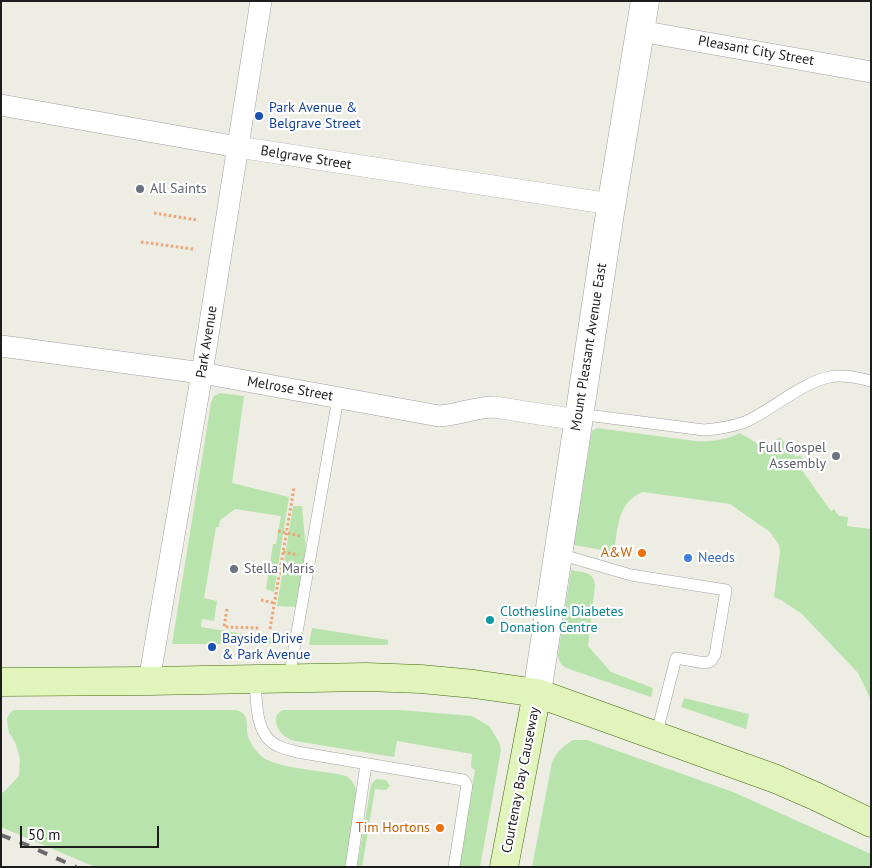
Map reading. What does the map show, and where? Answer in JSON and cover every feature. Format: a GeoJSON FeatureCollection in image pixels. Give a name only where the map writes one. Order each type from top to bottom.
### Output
{"type":"FeatureCollection","features":[{"type":"Feature","properties":{"kind":"main road"},"geometry":{"type":"LineString","coordinates":[[1,682],[366,677],[421,678],[537,693],[776,779],[871,823]]}},
{"type":"Feature","properties":{"kind":"main road","name":"Courtenay Bay Causeway"},"geometry":{"type":"LineString","coordinates":[[504,867],[537,693]]}},
{"type":"Feature","properties":{"kind":"street","name":"Park Avenue"},"geometry":{"type":"LineString","coordinates":[[149,681],[202,374],[261,1]]}},
{"type":"Feature","properties":{"kind":"street","name":"Mount Pleasant Avenue East"},"geometry":{"type":"LineString","coordinates":[[537,693],[645,1]]}},
{"type":"Feature","properties":{"kind":"street","name":"Pleasant City Street"},"geometry":{"type":"LineString","coordinates":[[640,31],[871,72]]}},
{"type":"Feature","properties":{"kind":"street","name":"Belgrave Street"},"geometry":{"type":"LineString","coordinates":[[1,105],[238,147],[612,204]]}},
{"type":"Feature","properties":{"kind":"street","name":"Melrose Street"},"geometry":{"type":"LineString","coordinates":[[1,346],[202,374],[439,416],[452,415],[482,407],[494,407],[579,417]]}},
{"type":"Feature","properties":{"kind":"lane"},"geometry":{"type":"LineString","coordinates":[[579,417],[704,430],[724,428],[745,422],[809,385],[830,376],[871,381]]}},
{"type":"Feature","properties":{"kind":"lane"},"geometry":{"type":"LineString","coordinates":[[289,678],[338,398]]}},
{"type":"Feature","properties":{"kind":"lane"},"geometry":{"type":"LineString","coordinates":[[558,554],[631,575],[726,590],[715,655],[711,661],[705,663],[676,658],[656,736]]}},
{"type":"Feature","properties":{"kind":"lane"},"geometry":{"type":"LineString","coordinates":[[255,679],[260,727],[269,740],[277,746],[466,782],[454,867]]}},
{"type":"Feature","properties":{"kind":"lane"},"geometry":{"type":"LineString","coordinates":[[351,867],[366,764]]}},
{"type":"Feature","properties":{"kind":"path"},"geometry":{"type":"LineString","coordinates":[[154,213],[197,220]]}},
{"type":"Feature","properties":{"kind":"path"},"geometry":{"type":"LineString","coordinates":[[141,242],[193,249]]}},
{"type":"Feature","properties":{"kind":"path"},"geometry":{"type":"LineString","coordinates":[[270,629],[294,488]]}},
{"type":"Feature","properties":{"kind":"path"},"geometry":{"type":"LineString","coordinates":[[278,532],[314,538]]}},
{"type":"Feature","properties":{"kind":"path"},"geometry":{"type":"LineString","coordinates":[[261,600],[274,602]]}},
{"type":"Feature","properties":{"kind":"path"},"geometry":{"type":"LineString","coordinates":[[227,609],[224,626],[260,628]]}},
{"type":"Feature","properties":{"kind":"green space"},"geometry":{"type":"Polygon","coordinates":[[[220,393],[244,396],[232,483],[289,497],[274,592],[266,589],[273,544],[276,544],[281,516],[235,509],[220,520],[219,527],[216,527],[204,598],[217,601],[214,621],[202,619],[201,627],[280,638],[281,644],[172,644],[211,403],[214,396],[220,393]]]}},
{"type":"Feature","properties":{"kind":"green space"},"geometry":{"type":"Polygon","coordinates":[[[597,428],[695,441],[724,439],[740,433],[765,448],[780,437],[796,457],[800,455],[805,461],[799,466],[831,511],[834,509],[839,516],[848,517],[847,526],[871,529],[871,700],[858,673],[802,614],[774,597],[780,552],[779,545],[770,532],[730,504],[643,492],[634,496],[623,509],[618,525],[614,552],[574,545],[591,436],[592,431],[597,428]]]}},
{"type":"Feature","properties":{"kind":"green space"},"geometry":{"type":"Polygon","coordinates":[[[293,506],[302,506],[306,551],[296,607],[277,606],[293,506]]]}},
{"type":"Feature","properties":{"kind":"green space"},"geometry":{"type":"Polygon","coordinates":[[[571,570],[588,574],[594,581],[588,646],[611,672],[653,688],[651,697],[569,669],[560,662],[558,655],[571,570]]]}},
{"type":"Feature","properties":{"kind":"green space"},"geometry":{"type":"Polygon","coordinates":[[[312,628],[388,640],[388,645],[309,645],[312,628]]]}},
{"type":"Feature","properties":{"kind":"green space"},"geometry":{"type":"Polygon","coordinates":[[[684,698],[749,714],[746,729],[681,707],[684,698]]]}},
{"type":"Feature","properties":{"kind":"green space"},"geometry":{"type":"Polygon","coordinates":[[[14,710],[236,710],[241,712],[246,718],[251,743],[258,753],[267,760],[287,766],[346,776],[352,781],[357,793],[345,867],[95,867],[1,827],[1,793],[19,776],[20,758],[15,742],[9,733],[7,718],[14,710]]]}},
{"type":"Feature","properties":{"kind":"green space"},"geometry":{"type":"Polygon","coordinates":[[[283,710],[400,710],[472,716],[489,726],[499,742],[501,750],[480,867],[459,867],[475,770],[471,767],[472,754],[397,741],[394,757],[295,741],[283,735],[276,724],[279,712],[283,710]]]}},
{"type":"Feature","properties":{"kind":"green space"},"geometry":{"type":"Polygon","coordinates":[[[573,740],[587,740],[733,792],[871,854],[871,867],[532,867],[552,762],[556,755],[573,740]]]}},
{"type":"Feature","properties":{"kind":"green space"},"geometry":{"type":"Polygon","coordinates":[[[377,779],[386,780],[390,786],[386,790],[375,789],[362,867],[357,867],[371,785],[377,779]]]}},
{"type":"Feature","properties":{"kind":"railway"},"geometry":{"type":"LineString","coordinates":[[1,835],[76,867]]}},
{"type":"Feature","properties":{"kind":"place","name":"Park Avenue & Belgrave Street"},"geometry":{"type":"Point","coordinates":[259,116]}},
{"type":"Feature","properties":{"kind":"place","name":"All Saints"},"geometry":{"type":"Point","coordinates":[140,189]}},
{"type":"Feature","properties":{"kind":"place","name":"Full Gospel Assembly"},"geometry":{"type":"Point","coordinates":[836,456]}},
{"type":"Feature","properties":{"kind":"place","name":"A&W"},"geometry":{"type":"Point","coordinates":[642,553]}},
{"type":"Feature","properties":{"kind":"place","name":"Needs"},"geometry":{"type":"Point","coordinates":[688,558]}},
{"type":"Feature","properties":{"kind":"place","name":"Stella Maris"},"geometry":{"type":"Point","coordinates":[234,569]}},
{"type":"Feature","properties":{"kind":"place","name":"Clothesline Diabetes Donation Centre"},"geometry":{"type":"Point","coordinates":[490,620]}},
{"type":"Feature","properties":{"kind":"place","name":"Bayside Drive & Park Avenue"},"geometry":{"type":"Point","coordinates":[212,647]}},
{"type":"Feature","properties":{"kind":"place","name":"Tim Hortons"},"geometry":{"type":"Point","coordinates":[440,828]}}]}
